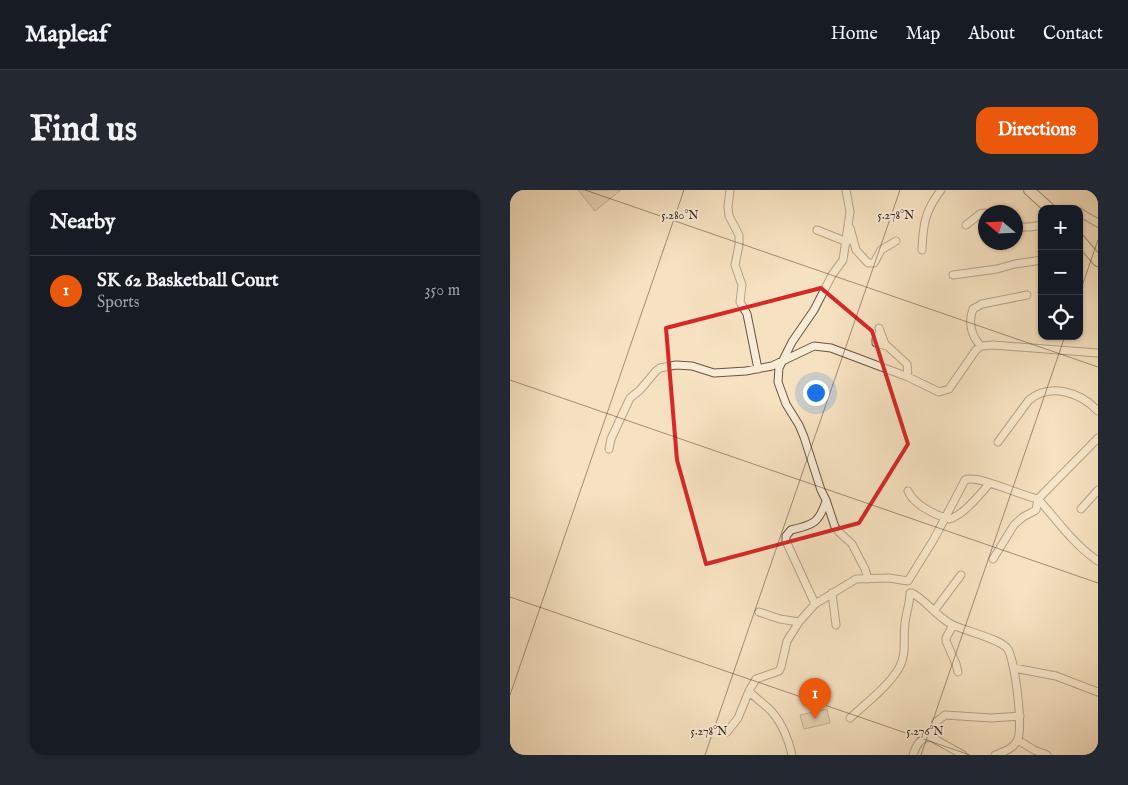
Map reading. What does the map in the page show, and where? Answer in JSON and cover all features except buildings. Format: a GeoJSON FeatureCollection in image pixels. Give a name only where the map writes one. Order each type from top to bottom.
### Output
{"type":"FeatureCollection","features":[{"type":"Feature","properties":{"kind":"main road"},"geometry":{"type":"LineString","coordinates":[[1029,190],[1046,205]]}},
{"type":"Feature","properties":{"kind":"main road"},"geometry":{"type":"LineString","coordinates":[[1083,244],[1098,261]]}},
{"type":"Feature","properties":{"kind":"street"},"geometry":{"type":"LineString","coordinates":[[730,190],[728,207],[739,236],[736,265],[742,285],[740,302],[748,314],[758,369]]}},
{"type":"Feature","properties":{"kind":"street"},"geometry":{"type":"LineString","coordinates":[[846,190],[850,212],[844,260],[832,275],[814,310],[792,342],[779,368],[778,382],[786,404],[801,431],[835,527],[852,544],[868,579]]}},
{"type":"Feature","properties":{"kind":"street"},"geometry":{"type":"LineString","coordinates":[[922,250],[925,216],[941,190]]}},
{"type":"Feature","properties":{"kind":"street"},"geometry":{"type":"LineString","coordinates":[[1083,214],[1098,223]]}},
{"type":"Feature","properties":{"kind":"street"},"geometry":{"type":"LineString","coordinates":[[966,225],[978,216]]}},
{"type":"Feature","properties":{"kind":"street"},"geometry":{"type":"LineString","coordinates":[[849,223],[856,250],[868,264],[874,263],[881,250],[896,241]]}},
{"type":"Feature","properties":{"kind":"street"},"geometry":{"type":"LineString","coordinates":[[1023,228],[1038,226]]}},
{"type":"Feature","properties":{"kind":"street"},"geometry":{"type":"LineString","coordinates":[[817,230],[847,242]]}},
{"type":"Feature","properties":{"kind":"street"},"geometry":{"type":"LineString","coordinates":[[953,275],[1038,261]]}},
{"type":"Feature","properties":{"kind":"street"},"geometry":{"type":"LineString","coordinates":[[981,346],[975,340],[970,321],[976,305],[1026,295]]}},
{"type":"Feature","properties":{"kind":"street"},"geometry":{"type":"LineString","coordinates":[[880,331],[876,343],[888,346],[904,360],[907,364],[908,376]]}},
{"type":"Feature","properties":{"kind":"street"},"geometry":{"type":"LineString","coordinates":[[609,449],[611,439],[630,398],[660,368],[676,365],[692,366],[714,373],[758,369],[784,361],[808,348],[825,346],[908,376],[934,391],[943,391],[949,389],[976,350],[981,346],[994,345],[1098,353]]}},
{"type":"Feature","properties":{"kind":"street"},"geometry":{"type":"LineString","coordinates":[[998,442],[1030,400],[1044,392],[1070,393],[1084,399],[1098,411]]}},
{"type":"Feature","properties":{"kind":"street"},"geometry":{"type":"LineString","coordinates":[[994,559],[1014,526],[1023,517],[1036,510],[1038,499],[1098,438]]}},
{"type":"Feature","properties":{"kind":"street"},"geometry":{"type":"LineString","coordinates":[[850,718],[879,691],[901,664],[904,653],[905,623],[910,593],[908,581],[934,539],[965,480],[974,478],[1028,498],[1038,499],[1073,539],[1090,556],[1098,561]]}},
{"type":"Feature","properties":{"kind":"street"},"geometry":{"type":"LineString","coordinates":[[908,491],[918,504],[944,518],[954,518],[990,484]]}},
{"type":"Feature","properties":{"kind":"street"},"geometry":{"type":"LineString","coordinates":[[1081,509],[1098,490]]}},
{"type":"Feature","properties":{"kind":"street"},"geometry":{"type":"LineString","coordinates":[[816,604],[786,540],[786,536],[791,530],[808,526],[817,521],[826,500]]}},
{"type":"Feature","properties":{"kind":"street"},"geometry":{"type":"LineString","coordinates":[[934,611],[960,576]]}},
{"type":"Feature","properties":{"kind":"street"},"geometry":{"type":"LineString","coordinates":[[727,732],[738,718],[756,679],[779,671],[786,641],[799,622],[816,604],[856,579],[889,578],[908,581]]}},
{"type":"Feature","properties":{"kind":"street"},"geometry":{"type":"LineString","coordinates":[[832,593],[836,625]]}},
{"type":"Feature","properties":{"kind":"street"},"geometry":{"type":"LineString","coordinates":[[910,593],[915,594],[953,625],[1003,645],[1010,654],[1014,668],[1020,716],[1018,740],[1008,750],[995,755]]}},
{"type":"Feature","properties":{"kind":"street"},"geometry":{"type":"LineString","coordinates":[[759,612],[780,619],[799,622]]}},
{"type":"Feature","properties":{"kind":"street"},"geometry":{"type":"LineString","coordinates":[[953,625],[946,641],[958,672]]}},
{"type":"Feature","properties":{"kind":"street"},"geometry":{"type":"LineString","coordinates":[[1014,668],[1056,676],[1098,692]]}},
{"type":"Feature","properties":{"kind":"street"},"geometry":{"type":"LineString","coordinates":[[749,691],[773,712],[788,740],[792,755]]}},
{"type":"Feature","properties":{"kind":"street"},"geometry":{"type":"LineString","coordinates":[[931,737],[936,722],[945,714],[982,718],[1020,716]]}},
{"type":"Feature","properties":{"kind":"street"},"geometry":{"type":"LineString","coordinates":[[913,755],[923,738],[931,737],[963,755]]}},
{"type":"Feature","properties":{"kind":"street"},"geometry":{"type":"LineString","coordinates":[[1018,740],[1034,750],[1047,755]]}},
{"type":"Feature","properties":{"kind":"highlighted area"},"geometry":{"type":"Polygon","coordinates":[[[821,288],[872,331],[908,444],[859,523],[706,564],[677,460],[666,328],[821,288]]]}},
{"type":"Feature","properties":{"kind":"shaded area"},"geometry":{"type":"Polygon","coordinates":[[[578,190],[621,190],[595,211],[578,190]]]}},
{"type":"Feature","properties":{"kind":"shaded area"},"geometry":{"type":"Polygon","coordinates":[[[827,709],[830,723],[804,729],[800,715],[827,709]]]}},
{"type":"Feature","properties":{"kind":"place","name":"SK 62 Basketball Court"},"geometry":{"type":"Point","coordinates":[815,719]}}]}
